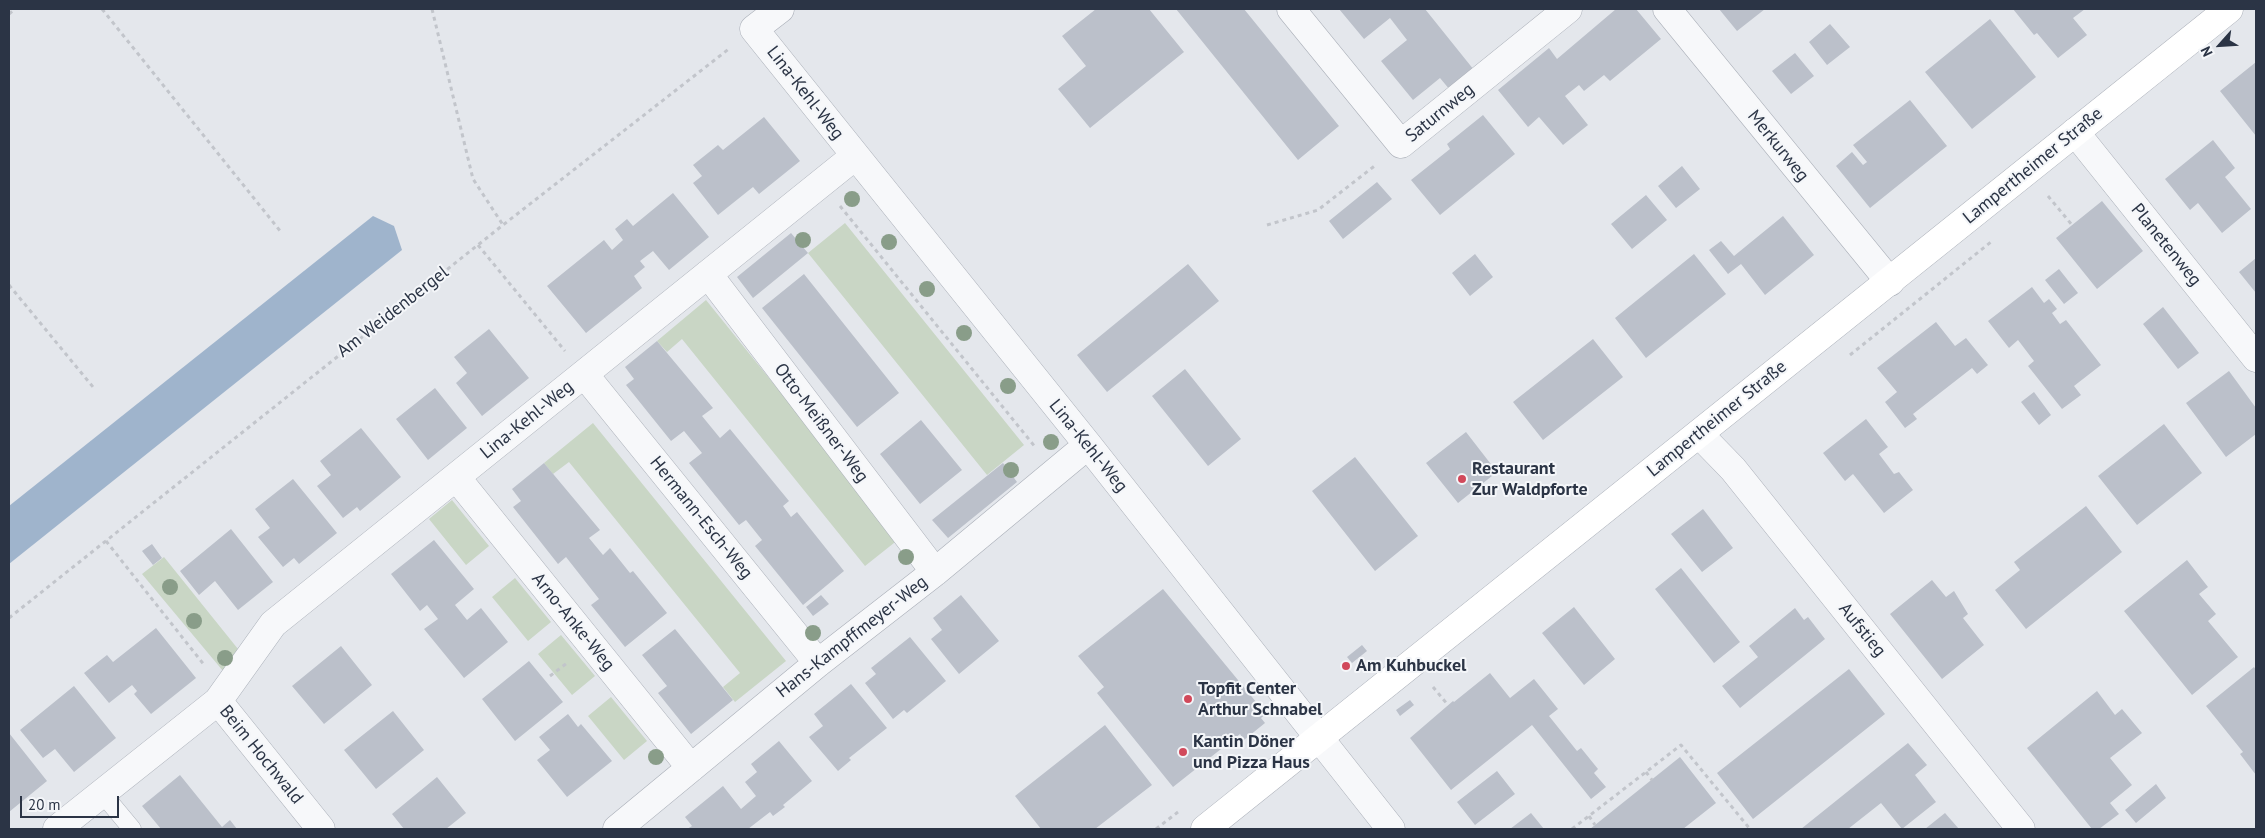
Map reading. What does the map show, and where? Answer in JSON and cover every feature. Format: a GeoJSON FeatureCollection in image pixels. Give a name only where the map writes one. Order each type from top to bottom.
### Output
{"type":"FeatureCollection","features":[{"type":"Feature","properties":{"kind":"street"},"geometry":{"type":"LineString","coordinates":[[754,29],[780,9]]}},
{"type":"Feature","properties":{"kind":"street","name":"Saturnweg"},"geometry":{"type":"LineString","coordinates":[[1291,9],[1401,144],[1568,9]]}},
{"type":"Feature","properties":{"kind":"street","name":"Merkurweg"},"geometry":{"type":"LineString","coordinates":[[1667,9],[1890,282]]}},
{"type":"Feature","properties":{"kind":"street","name":"Lampertheimer Straße"},"geometry":{"type":"LineString","coordinates":[[1205,829],[2229,9]]}},
{"type":"Feature","properties":{"kind":"street","name":"Lina-Kehl-Weg"},"geometry":{"type":"LineString","coordinates":[[754,29],[1088,445],[1318,738]]}},
{"type":"Feature","properties":{"kind":"street","name":"Planetenweg"},"geometry":{"type":"LineString","coordinates":[[2075,132],[2256,358]]}},
{"type":"Feature","properties":{"kind":"street","name":"Lina-Kehl-Weg"},"geometry":{"type":"LineString","coordinates":[[218,701],[273,624],[855,156]]}},
{"type":"Feature","properties":{"kind":"street","name":"Otto-Meißner-Weg"},"geometry":{"type":"LineString","coordinates":[[708,274],[935,572]]}},
{"type":"Feature","properties":{"kind":"street","name":"Hermann-Esch-Weg"},"geometry":{"type":"LineString","coordinates":[[584,374],[818,663]]}},
{"type":"Feature","properties":{"kind":"street","name":"Aufstieg"},"geometry":{"type":"LineString","coordinates":[[1699,434],[1733,469],[2022,829]]}},
{"type":"Feature","properties":{"kind":"street","name":"Hans-Kampffmeyer-Weg"},"geometry":{"type":"LineString","coordinates":[[617,829],[818,663],[935,572],[1088,445]]}},
{"type":"Feature","properties":{"kind":"street","name":"Arno-Anke-Weg"},"geometry":{"type":"LineString","coordinates":[[456,476],[691,768]]}},
{"type":"Feature","properties":{"kind":"street","name":"Beim Hochwald"},"geometry":{"type":"LineString","coordinates":[[57,829],[218,701],[321,829]]}},
{"type":"Feature","properties":{"kind":"street"},"geometry":{"type":"LineString","coordinates":[[1318,738],[1391,829]]}},
{"type":"Feature","properties":{"kind":"lane"},"geometry":{"type":"LineString","coordinates":[[102,793],[132,829]]}},
{"type":"Feature","properties":{"kind":"path"},"geometry":{"type":"LineString","coordinates":[[9,14],[15,9]]}},
{"type":"Feature","properties":{"kind":"path"},"geometry":{"type":"LineString","coordinates":[[102,9],[281,232]]}},
{"type":"Feature","properties":{"kind":"path"},"geometry":{"type":"LineString","coordinates":[[432,9],[473,178],[503,225]]}},
{"type":"Feature","properties":{"kind":"path","name":"Am Weidenbergel"},"geometry":{"type":"LineString","coordinates":[[9,618],[503,225],[754,29]]}},
{"type":"Feature","properties":{"kind":"path"},"geometry":{"type":"LineString","coordinates":[[1267,225],[1318,210],[1401,144]]}},
{"type":"Feature","properties":{"kind":"path"},"geometry":{"type":"LineString","coordinates":[[822,183],[1056,472]]}},
{"type":"Feature","properties":{"kind":"path"},"geometry":{"type":"LineString","coordinates":[[2048,196],[2072,225]]}},
{"type":"Feature","properties":{"kind":"path"},"geometry":{"type":"LineString","coordinates":[[478,246],[584,374]]}},
{"type":"Feature","properties":{"kind":"path"},"geometry":{"type":"LineString","coordinates":[[9,285],[93,388]]}},
{"type":"Feature","properties":{"kind":"path"},"geometry":{"type":"LineString","coordinates":[[106,541],[211,674],[218,701]]}},
{"type":"Feature","properties":{"kind":"path"},"geometry":{"type":"LineString","coordinates":[[1433,686],[1448,705]]}},
{"type":"Feature","properties":{"kind":"path"},"geometry":{"type":"LineString","coordinates":[[1572,829],[1681,745],[1750,829]]}},
{"type":"Feature","properties":{"kind":"path"},"geometry":{"type":"LineString","coordinates":[[1646,772],[1652,780]]}},
{"type":"Feature","properties":{"kind":"path"},"geometry":{"type":"LineString","coordinates":[[1589,816],[1595,825]]}},
{"type":"Feature","properties":{"kind":"green space"},"geometry":{"type":"Polygon","coordinates":[[[845,223],[1024,445],[987,475],[808,253],[845,223]]]}},
{"type":"Feature","properties":{"kind":"green space"},"geometry":{"type":"Polygon","coordinates":[[[706,300],[899,539],[865,566],[682,339],[667,352],[657,341],[706,300]]]}},
{"type":"Feature","properties":{"kind":"green space"},"geometry":{"type":"Polygon","coordinates":[[[593,423],[786,661],[735,702],[723,687],[740,673],[569,462],[553,474],[544,463],[593,423]]]}},
{"type":"Feature","properties":{"kind":"green space"},"geometry":{"type":"Polygon","coordinates":[[[452,500],[489,546],[466,565],[429,519],[452,500]]]}},
{"type":"Feature","properties":{"kind":"green space"},"geometry":{"type":"Polygon","coordinates":[[[164,557],[238,649],[234,663],[223,671],[142,574],[164,557]]]}},
{"type":"Feature","properties":{"kind":"green space"},"geometry":{"type":"Polygon","coordinates":[[[515,578],[551,622],[528,641],[492,597],[515,578]]]}},
{"type":"Feature","properties":{"kind":"green space"},"geometry":{"type":"Polygon","coordinates":[[[561,635],[595,676],[572,695],[538,654],[561,635]]]}},
{"type":"Feature","properties":{"kind":"green space"},"geometry":{"type":"Polygon","coordinates":[[[611,697],[647,741],[624,760],[588,716],[611,697]]]}},
{"type":"Feature","properties":{"kind":"water"},"geometry":{"type":"Polygon","coordinates":[[[373,216],[394,226],[402,250],[9,564],[9,506],[373,216]]]}},
{"type":"Feature","properties":{"kind":"building"},"geometry":{"type":"Polygon","coordinates":[[[1096,9],[1149,9],[1184,52],[1090,128],[1058,89],[1086,66],[1062,36],[1096,9]]]}},
{"type":"Feature","properties":{"kind":"building"},"geometry":{"type":"Polygon","coordinates":[[[1176,9],[1244,9],[1339,126],[1298,160],[1176,9]]]}},
{"type":"Feature","properties":{"kind":"building"},"geometry":{"type":"Polygon","coordinates":[[[1339,9],[1425,9],[1474,70],[1450,90],[1440,78],[1413,100],[1381,61],[1407,40],[1390,18],[1364,39],[1339,9]]]}},
{"type":"Feature","properties":{"kind":"building"},"geometry":{"type":"Polygon","coordinates":[[[1616,9],[1636,9],[1661,39],[1610,81],[1604,75],[1584,91],[1579,85],[1565,96],[1588,125],[1563,145],[1539,117],[1528,127],[1498,90],[1549,48],[1557,59],[1616,9]]]}},
{"type":"Feature","properties":{"kind":"building"},"geometry":{"type":"Polygon","coordinates":[[[1719,9],[1765,9],[1737,31],[1719,9]]]}},
{"type":"Feature","properties":{"kind":"building"},"geometry":{"type":"Polygon","coordinates":[[[2013,9],[2085,9],[2073,18],[2087,35],[2058,58],[2037,33],[2034,35],[2013,9]]]}},
{"type":"Feature","properties":{"kind":"building"},"geometry":{"type":"Polygon","coordinates":[[[1990,19],[2036,77],[1972,129],[1925,72],[1990,19]]]}},
{"type":"Feature","properties":{"kind":"building"},"geometry":{"type":"Polygon","coordinates":[[[1830,24],[1850,47],[1827,65],[1809,42],[1830,24]]]}},
{"type":"Feature","properties":{"kind":"building"},"geometry":{"type":"Polygon","coordinates":[[[1795,53],[1814,76],[1791,94],[1772,71],[1795,53]]]}},
{"type":"Feature","properties":{"kind":"building"},"geometry":{"type":"Polygon","coordinates":[[[2256,62],[2256,136],[2220,91],[2256,62]]]}},
{"type":"Feature","properties":{"kind":"building"},"geometry":{"type":"Polygon","coordinates":[[[1910,100],[1947,146],[1870,208],[1836,166],[1852,152],[1863,165],[1867,162],[1853,145],[1910,100]]]}},
{"type":"Feature","properties":{"kind":"building"},"geometry":{"type":"Polygon","coordinates":[[[1483,115],[1515,154],[1440,215],[1411,180],[1450,149],[1447,144],[1483,115]]]}},
{"type":"Feature","properties":{"kind":"building"},"geometry":{"type":"Polygon","coordinates":[[[764,117],[800,161],[759,194],[753,187],[718,215],[693,183],[702,176],[693,165],[718,145],[723,150],[764,117]]]}},
{"type":"Feature","properties":{"kind":"building"},"geometry":{"type":"Polygon","coordinates":[[[2213,140],[2235,168],[2225,177],[2251,209],[2222,233],[2198,203],[2190,210],[2165,179],[2213,140]]]}},
{"type":"Feature","properties":{"kind":"building"},"geometry":{"type":"Polygon","coordinates":[[[1682,166],[1700,189],[1676,208],[1658,186],[1682,166]]]}},
{"type":"Feature","properties":{"kind":"building"},"geometry":{"type":"Polygon","coordinates":[[[1377,182],[1392,199],[1343,239],[1329,221],[1377,182]]]}},
{"type":"Feature","properties":{"kind":"building"},"geometry":{"type":"Polygon","coordinates":[[[673,193],[709,237],[669,270],[653,251],[640,261],[645,267],[634,276],[642,288],[586,333],[547,286],[604,240],[612,250],[623,240],[615,229],[627,219],[633,226],[673,193]]]}},
{"type":"Feature","properties":{"kind":"building"},"geometry":{"type":"Polygon","coordinates":[[[1646,195],[1667,220],[1632,249],[1611,224],[1646,195]]]}},
{"type":"Feature","properties":{"kind":"building"},"geometry":{"type":"Polygon","coordinates":[[[2102,201],[2143,251],[2097,289],[2056,238],[2102,201]]]}},
{"type":"Feature","properties":{"kind":"building"},"geometry":{"type":"Polygon","coordinates":[[[1783,216],[1814,255],[1765,295],[1741,264],[1728,274],[1709,250],[1721,241],[1734,256],[1783,216]]]}},
{"type":"Feature","properties":{"kind":"building"},"geometry":{"type":"Polygon","coordinates":[[[791,233],[808,253],[753,298],[737,277],[791,233]]]}},
{"type":"Feature","properties":{"kind":"building"},"geometry":{"type":"Polygon","coordinates":[[[1475,254],[1493,277],[1470,296],[1452,273],[1475,254]]]}},
{"type":"Feature","properties":{"kind":"building"},"geometry":{"type":"Polygon","coordinates":[[[1694,254],[1726,294],[1646,358],[1615,318],[1694,254]]]}},
{"type":"Feature","properties":{"kind":"building"},"geometry":{"type":"Polygon","coordinates":[[[2256,258],[2256,293],[2239,272],[2256,258]]]}},
{"type":"Feature","properties":{"kind":"building"},"geometry":{"type":"Polygon","coordinates":[[[1188,264],[1219,301],[1107,392],[1077,355],[1188,264]]]}},
{"type":"Feature","properties":{"kind":"building"},"geometry":{"type":"Polygon","coordinates":[[[2059,269],[2078,293],[2064,304],[2045,280],[2059,269]]]}},
{"type":"Feature","properties":{"kind":"building"},"geometry":{"type":"Polygon","coordinates":[[[804,274],[899,393],[857,427],[762,308],[804,274]]]}},
{"type":"Feature","properties":{"kind":"building"},"geometry":{"type":"Polygon","coordinates":[[[2032,287],[2044,303],[2049,299],[2057,309],[2052,313],[2060,324],[2066,320],[2101,365],[2074,386],[2081,395],[2062,409],[2028,366],[2034,361],[2018,340],[2009,348],[1988,321],[2032,287]]]}},
{"type":"Feature","properties":{"kind":"building"},"geometry":{"type":"Polygon","coordinates":[[[2163,307],[2199,353],[2178,369],[2143,324],[2163,307]]]}},
{"type":"Feature","properties":{"kind":"building"},"geometry":{"type":"Polygon","coordinates":[[[1936,322],[1955,346],[1966,338],[1988,365],[1977,374],[1972,368],[1913,414],[1917,419],[1905,428],[1885,402],[1897,392],[1877,368],[1936,322]]]}},
{"type":"Feature","properties":{"kind":"building"},"geometry":{"type":"Polygon","coordinates":[[[489,329],[529,378],[482,416],[456,383],[467,373],[454,357],[489,329]]]}},
{"type":"Feature","properties":{"kind":"building"},"geometry":{"type":"Polygon","coordinates":[[[1593,339],[1623,377],[1543,440],[1513,402],[1593,339]]]}},
{"type":"Feature","properties":{"kind":"building"},"geometry":{"type":"Polygon","coordinates":[[[657,341],[713,408],[702,416],[720,438],[730,429],[789,501],[783,506],[791,517],[797,512],[844,571],[803,605],[755,546],[762,540],[746,520],[739,525],[689,463],[702,453],[684,431],[671,441],[626,385],[634,379],[625,367],[657,341]]]}},
{"type":"Feature","properties":{"kind":"building"},"geometry":{"type":"Polygon","coordinates":[[[1185,369],[1241,439],[1208,466],[1152,396],[1185,369]]]}},
{"type":"Feature","properties":{"kind":"building"},"geometry":{"type":"Polygon","coordinates":[[[2229,371],[2256,408],[2256,434],[2226,457],[2186,403],[2229,371]]]}},
{"type":"Feature","properties":{"kind":"building"},"geometry":{"type":"Polygon","coordinates":[[[435,388],[467,428],[428,460],[396,419],[435,388]]]}},
{"type":"Feature","properties":{"kind":"building"},"geometry":{"type":"Polygon","coordinates":[[[2034,392],[2051,415],[2039,425],[2021,402],[2034,392]]]}},
{"type":"Feature","properties":{"kind":"building"},"geometry":{"type":"Polygon","coordinates":[[[1866,419],[1888,447],[1879,454],[1894,474],[1899,472],[1913,490],[1884,513],[1853,474],[1845,481],[1823,453],[1866,419]]]}},
{"type":"Feature","properties":{"kind":"building"},"geometry":{"type":"Polygon","coordinates":[[[921,420],[962,470],[920,504],[880,454],[921,420]]]}},
{"type":"Feature","properties":{"kind":"building"},"geometry":{"type":"Polygon","coordinates":[[[2164,424],[2202,473],[2137,525],[2098,476],[2164,424]]]}},
{"type":"Feature","properties":{"kind":"building"},"geometry":{"type":"Polygon","coordinates":[[[361,428],[401,477],[360,511],[357,507],[343,518],[317,486],[331,475],[320,461],[361,428]]]}},
{"type":"Feature","properties":{"kind":"building"},"geometry":{"type":"Polygon","coordinates":[[[1466,432],[1497,472],[1458,503],[1426,463],[1466,432]]]}},
{"type":"Feature","properties":{"kind":"building"},"geometry":{"type":"Polygon","coordinates":[[[1355,457],[1418,536],[1375,571],[1312,491],[1355,457]]]}},
{"type":"Feature","properties":{"kind":"building"},"geometry":{"type":"Polygon","coordinates":[[[544,463],[600,530],[589,538],[603,555],[610,548],[630,573],[633,571],[667,613],[625,647],[591,605],[599,599],[566,557],[558,564],[513,507],[521,501],[512,489],[544,463]]]}},
{"type":"Feature","properties":{"kind":"building"},"geometry":{"type":"Polygon","coordinates":[[[1003,463],[1017,482],[948,538],[932,520],[1003,463]]]}},
{"type":"Feature","properties":{"kind":"building"},"geometry":{"type":"Polygon","coordinates":[[[293,479],[337,533],[299,564],[294,558],[283,567],[258,537],[270,528],[255,509],[293,479]]]}},
{"type":"Feature","properties":{"kind":"building"},"geometry":{"type":"Polygon","coordinates":[[[2086,506],[2122,552],[2026,629],[1995,590],[2020,570],[2014,562],[2086,506]]]}},
{"type":"Feature","properties":{"kind":"building"},"geometry":{"type":"Polygon","coordinates":[[[1703,509],[1733,548],[1702,572],[1671,534],[1703,509]]]}},
{"type":"Feature","properties":{"kind":"building"},"geometry":{"type":"Polygon","coordinates":[[[231,529],[273,582],[238,610],[215,581],[199,595],[180,571],[231,529]]]}},
{"type":"Feature","properties":{"kind":"building"},"geometry":{"type":"Polygon","coordinates":[[[434,540],[474,589],[455,605],[467,620],[481,608],[508,642],[464,678],[424,629],[438,619],[427,605],[420,611],[391,574],[434,540]]]}},
{"type":"Feature","properties":{"kind":"building"},"geometry":{"type":"Polygon","coordinates":[[[152,544],[162,558],[153,565],[142,551],[152,544]]]}},
{"type":"Feature","properties":{"kind":"building"},"geometry":{"type":"Polygon","coordinates":[[[2187,560],[2208,587],[2199,594],[2216,614],[2208,621],[2238,657],[2192,695],[2124,611],[2187,560]]]}},
{"type":"Feature","properties":{"kind":"building"},"geometry":{"type":"Polygon","coordinates":[[[1681,568],[1740,642],[1714,663],[1655,589],[1681,568]]]}},
{"type":"Feature","properties":{"kind":"building"},"geometry":{"type":"Polygon","coordinates":[[[1932,580],[1946,597],[1954,591],[1968,614],[1963,618],[1984,645],[1942,679],[1890,614],[1932,580]]]}},
{"type":"Feature","properties":{"kind":"building"},"geometry":{"type":"Polygon","coordinates":[[[1163,589],[1266,714],[1261,718],[1265,723],[1244,740],[1240,734],[1173,787],[1097,693],[1104,687],[1078,656],[1163,589]]]}},
{"type":"Feature","properties":{"kind":"building"},"geometry":{"type":"Polygon","coordinates":[[[821,595],[829,604],[813,616],[806,607],[821,595]]]}},
{"type":"Feature","properties":{"kind":"building"},"geometry":{"type":"Polygon","coordinates":[[[961,595],[999,641],[959,674],[931,639],[942,630],[933,618],[961,595]]]}},
{"type":"Feature","properties":{"kind":"building"},"geometry":{"type":"Polygon","coordinates":[[[1574,607],[1615,659],[1584,685],[1542,633],[1574,607]]]}},
{"type":"Feature","properties":{"kind":"building"},"geometry":{"type":"Polygon","coordinates":[[[1795,608],[1804,620],[1808,617],[1825,639],[1740,708],[1722,686],[1758,657],[1749,646],[1795,608]]]}},
{"type":"Feature","properties":{"kind":"building"},"geometry":{"type":"Polygon","coordinates":[[[156,628],[196,678],[151,714],[134,694],[137,691],[132,685],[109,703],[84,673],[107,655],[113,662],[156,628]]]}},
{"type":"Feature","properties":{"kind":"building"},"geometry":{"type":"Polygon","coordinates":[[[675,629],[733,700],[691,734],[658,693],[667,686],[642,655],[675,629]]]}},
{"type":"Feature","properties":{"kind":"building"},"geometry":{"type":"Polygon","coordinates":[[[910,637],[946,681],[907,713],[904,710],[893,719],[865,683],[876,674],[871,668],[910,637]]]}},
{"type":"Feature","properties":{"kind":"building"},"geometry":{"type":"Polygon","coordinates":[[[1362,645],[1367,651],[1352,663],[1347,657],[1362,645]]]}},
{"type":"Feature","properties":{"kind":"building"},"geometry":{"type":"Polygon","coordinates":[[[341,646],[372,685],[324,724],[292,686],[341,646]]]}},
{"type":"Feature","properties":{"kind":"building"},"geometry":{"type":"Polygon","coordinates":[[[529,661],[563,702],[515,741],[482,699],[529,661]]]}},
{"type":"Feature","properties":{"kind":"building"},"geometry":{"type":"Polygon","coordinates":[[[2254,667],[2256,670],[2256,775],[2240,754],[2243,752],[2206,706],[2254,667]]]}},
{"type":"Feature","properties":{"kind":"building"},"geometry":{"type":"Polygon","coordinates":[[[1849,669],[1885,714],[1753,819],[1717,773],[1849,669]]]}},
{"type":"Feature","properties":{"kind":"building"},"geometry":{"type":"Polygon","coordinates":[[[1490,673],[1510,698],[1534,679],[1558,709],[1549,716],[1577,751],[1581,748],[1598,769],[1594,773],[1606,787],[1591,799],[1532,725],[1451,790],[1410,738],[1453,701],[1490,673]]]}},
{"type":"Feature","properties":{"kind":"building"},"geometry":{"type":"Polygon","coordinates":[[[851,684],[887,728],[849,758],[851,760],[838,771],[809,737],[823,726],[814,714],[851,684]]]}},
{"type":"Feature","properties":{"kind":"building"},"geometry":{"type":"Polygon","coordinates":[[[74,686],[116,738],[74,772],[55,749],[43,758],[20,730],[74,686]]]}},
{"type":"Feature","properties":{"kind":"building"},"geometry":{"type":"Polygon","coordinates":[[[2097,691],[2115,715],[2122,709],[2142,733],[2110,758],[2132,785],[2110,803],[2119,814],[2099,829],[2092,829],[2027,748],[2097,691]]]}},
{"type":"Feature","properties":{"kind":"building"},"geometry":{"type":"Polygon","coordinates":[[[1410,700],[1414,705],[1400,716],[1396,710],[1410,700]]]}},
{"type":"Feature","properties":{"kind":"building"},"geometry":{"type":"Polygon","coordinates":[[[393,711],[424,750],[376,789],[344,750],[393,711]]]}},
{"type":"Feature","properties":{"kind":"building"},"geometry":{"type":"Polygon","coordinates":[[[568,714],[578,727],[581,724],[612,761],[567,797],[537,760],[550,750],[539,737],[568,714]]]}},
{"type":"Feature","properties":{"kind":"building"},"geometry":{"type":"Polygon","coordinates":[[[1105,725],[1152,785],[1095,829],[1041,829],[1015,796],[1105,725]]]}},
{"type":"Feature","properties":{"kind":"building"},"geometry":{"type":"Polygon","coordinates":[[[9,733],[47,781],[9,812],[9,733]]]}},
{"type":"Feature","properties":{"kind":"building"},"geometry":{"type":"Polygon","coordinates":[[[779,741],[812,781],[783,805],[785,807],[773,816],[770,812],[748,829],[687,829],[692,826],[685,817],[723,786],[741,809],[756,796],[745,782],[757,772],[751,764],[779,741]]]}},
{"type":"Feature","properties":{"kind":"building"},"geometry":{"type":"Polygon","coordinates":[[[1908,743],[1927,765],[1915,775],[1936,802],[1902,829],[1881,803],[1848,829],[1801,829],[1908,743]]]}},
{"type":"Feature","properties":{"kind":"building"},"geometry":{"type":"Polygon","coordinates":[[[1680,757],[1716,803],[1683,829],[1590,829],[1680,757]]]}},
{"type":"Feature","properties":{"kind":"building"},"geometry":{"type":"Polygon","coordinates":[[[1497,771],[1515,794],[1475,825],[1457,802],[1497,771]]]}},
{"type":"Feature","properties":{"kind":"building"},"geometry":{"type":"Polygon","coordinates":[[[180,775],[222,827],[230,820],[237,829],[161,829],[142,806],[180,775]]]}},
{"type":"Feature","properties":{"kind":"building"},"geometry":{"type":"Polygon","coordinates":[[[437,777],[466,813],[446,829],[404,829],[392,814],[437,777]]]}},
{"type":"Feature","properties":{"kind":"building"},"geometry":{"type":"Polygon","coordinates":[[[2156,784],[2166,798],[2136,823],[2125,810],[2156,784]]]}},
{"type":"Feature","properties":{"kind":"building"},"geometry":{"type":"Polygon","coordinates":[[[1531,813],[1544,829],[1510,829],[1531,813]]]}},
{"type":"Feature","properties":{"kind":"building"},"geometry":{"type":"Polygon","coordinates":[[[1945,813],[1959,829],[1925,829],[1945,813]]]}},
{"type":"Feature","properties":{"kind":"place","name":"Restaurant Zur Waldpforte"},"geometry":{"type":"Point","coordinates":[1462,479]}},
{"type":"Feature","properties":{"kind":"place","name":"Am Kuhbuckel"},"geometry":{"type":"Point","coordinates":[1346,666]}},
{"type":"Feature","properties":{"kind":"place","name":"Topfit Center Arthur Schnabel"},"geometry":{"type":"Point","coordinates":[1188,699]}},
{"type":"Feature","properties":{"kind":"place","name":"Kantin Döner und Pizza Haus"},"geometry":{"type":"Point","coordinates":[1183,752]}}]}
